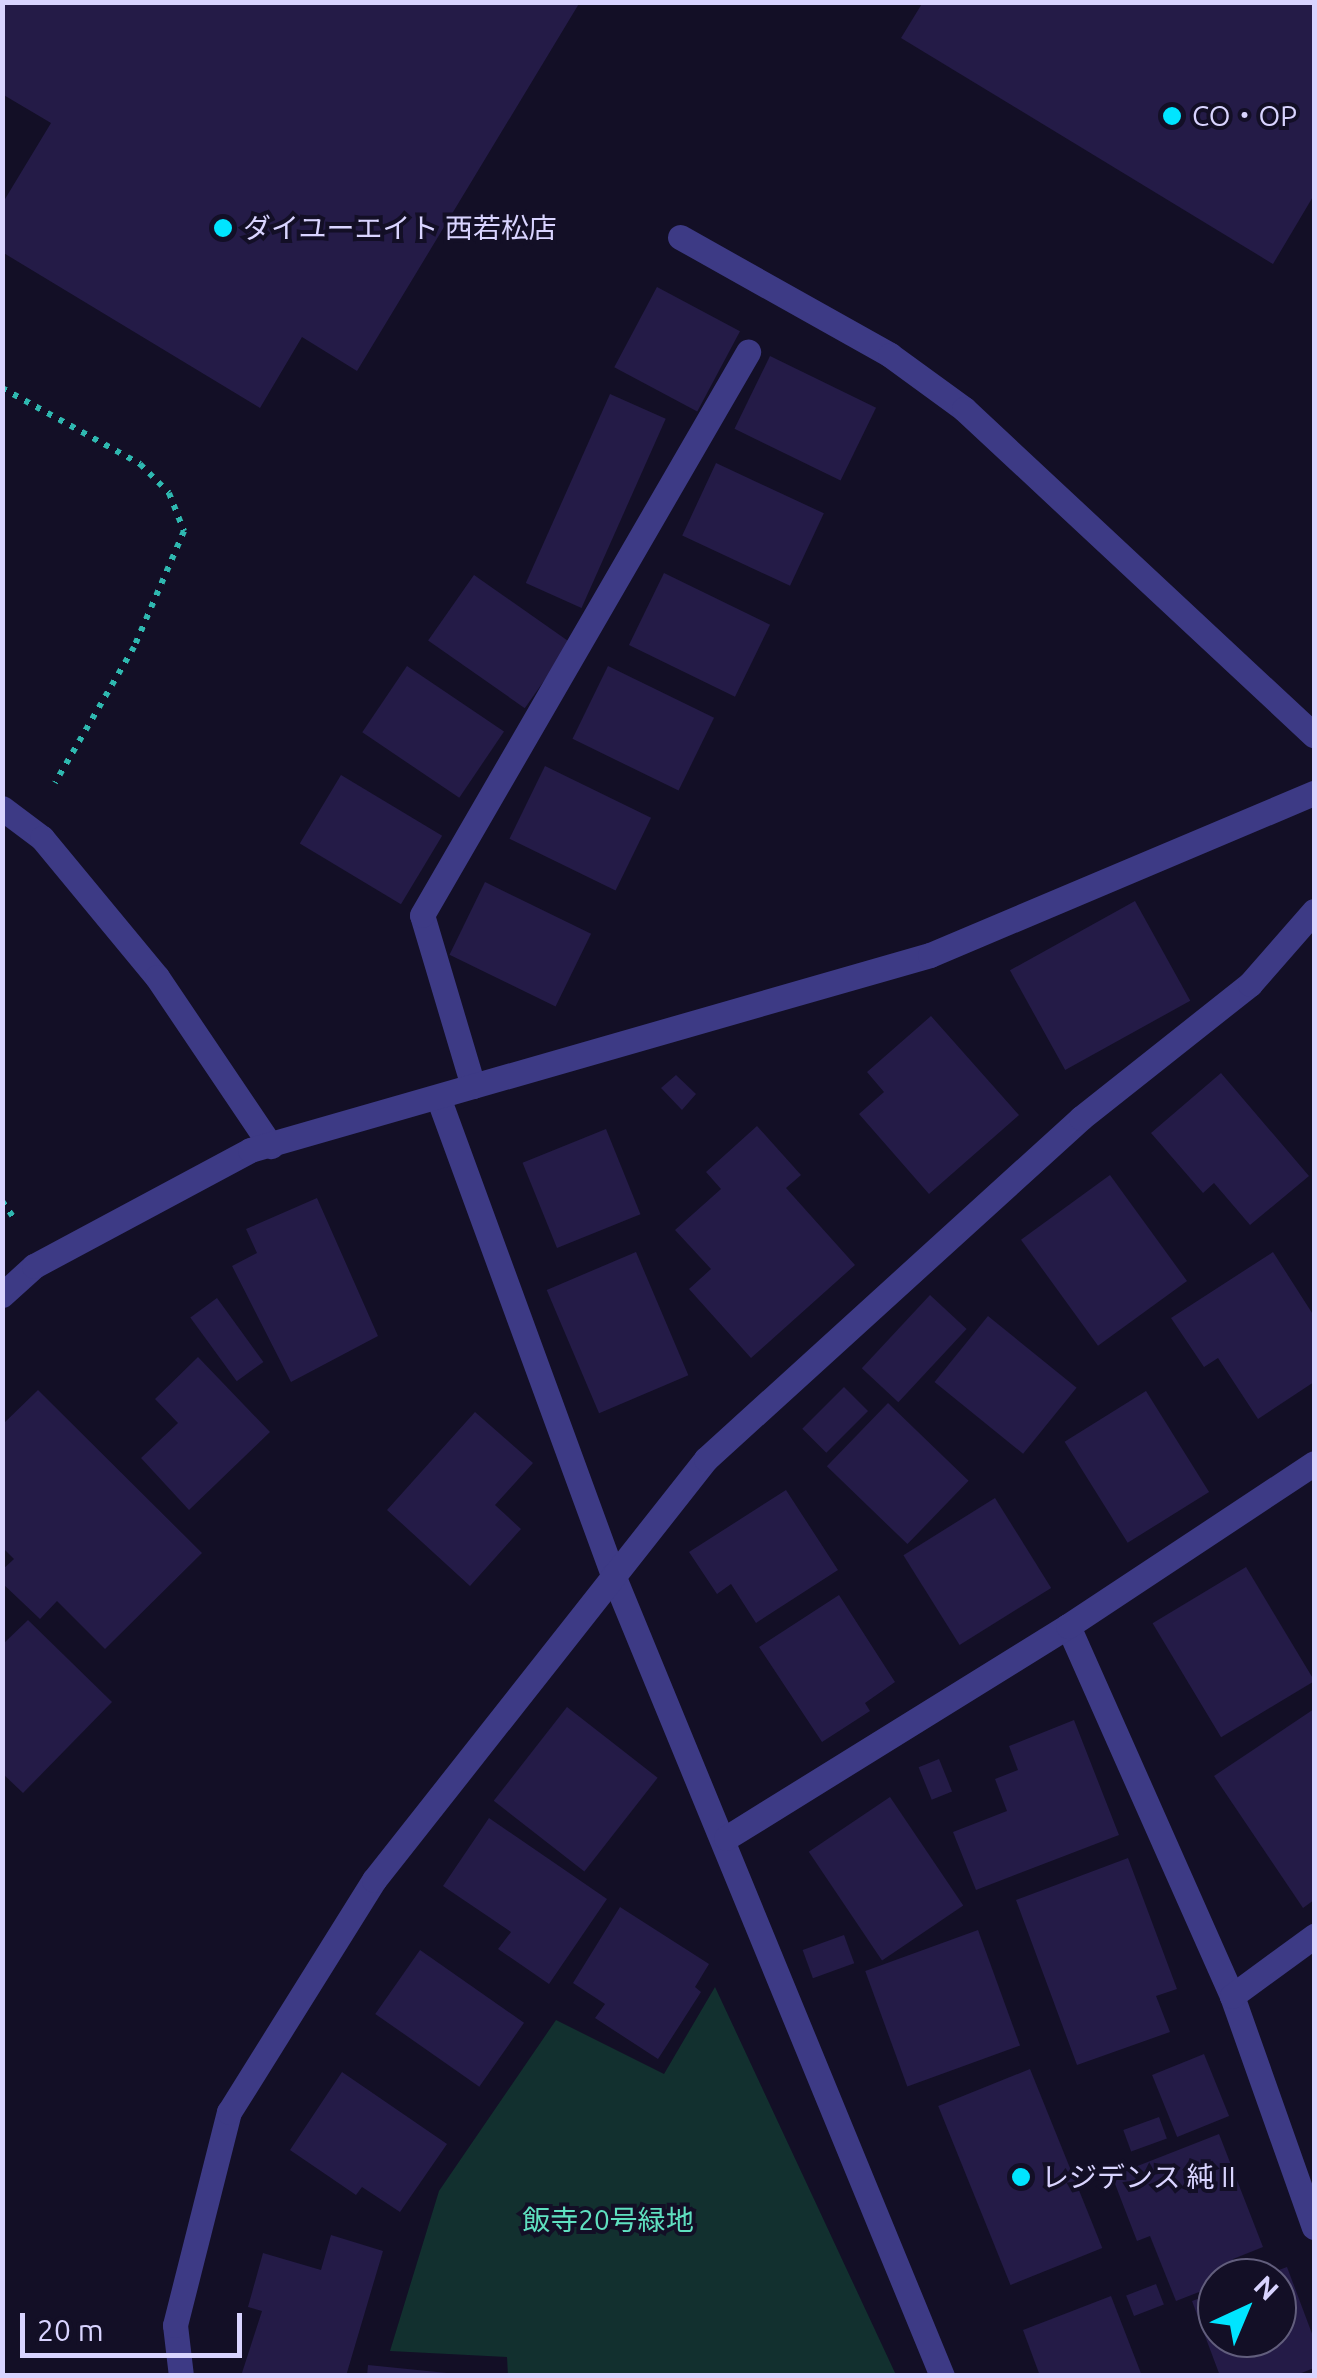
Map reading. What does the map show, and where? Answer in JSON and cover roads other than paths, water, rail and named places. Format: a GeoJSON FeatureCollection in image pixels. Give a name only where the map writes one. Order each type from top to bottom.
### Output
{"type":"FeatureCollection","features":[{"type":"Feature","properties":{"kind":"street"},"geometry":{"type":"LineString","coordinates":[[680,237],[890,356],[964,408],[1314,734]]}},
{"type":"Feature","properties":{"kind":"street"},"geometry":{"type":"LineString","coordinates":[[472,1086],[422,915],[748,352]]}},
{"type":"Feature","properties":{"kind":"street"},"geometry":{"type":"LineString","coordinates":[[2,1295],[34,1266],[250,1150],[930,955],[1314,796]]}},
{"type":"Feature","properties":{"kind":"street"},"geometry":{"type":"LineString","coordinates":[[2,808],[30,828],[157,976],[271,1146]]}},
{"type":"Feature","properties":{"kind":"street"},"geometry":{"type":"LineString","coordinates":[[181,2376],[174,2325],[229,2112],[374,1880],[706,1459],[1081,1118],[1250,984],[1314,912]]}},
{"type":"Feature","properties":{"kind":"street"},"geometry":{"type":"LineString","coordinates":[[438,1096],[614,1575],[726,1838],[942,2376]]}},
{"type":"Feature","properties":{"kind":"street"},"geometry":{"type":"LineString","coordinates":[[726,1838],[1068,1626],[1314,1463]]}},
{"type":"Feature","properties":{"kind":"street"},"geometry":{"type":"LineString","coordinates":[[1068,1626],[1232,1996],[1314,2228]]}},
{"type":"Feature","properties":{"kind":"street"},"geometry":{"type":"LineString","coordinates":[[1232,1996],[1314,1936]]}},
{"type":"Feature","properties":{"kind":"place","name":"CO・OP"},"geometry":{"type":"Point","coordinates":[1172,116]}},
{"type":"Feature","properties":{"kind":"place","name":"ダイユーエイト 西若松店"},"geometry":{"type":"Point","coordinates":[223,228]}},
{"type":"Feature","properties":{"kind":"place","name":"レジデンス 純 II"},"geometry":{"type":"Point","coordinates":[1021,2177]}},
{"type":"Feature","properties":{"kind":"park label","name":"飯寺20号緑地"},"geometry":{"type":"Point","coordinates":[608,2220]}}]}
